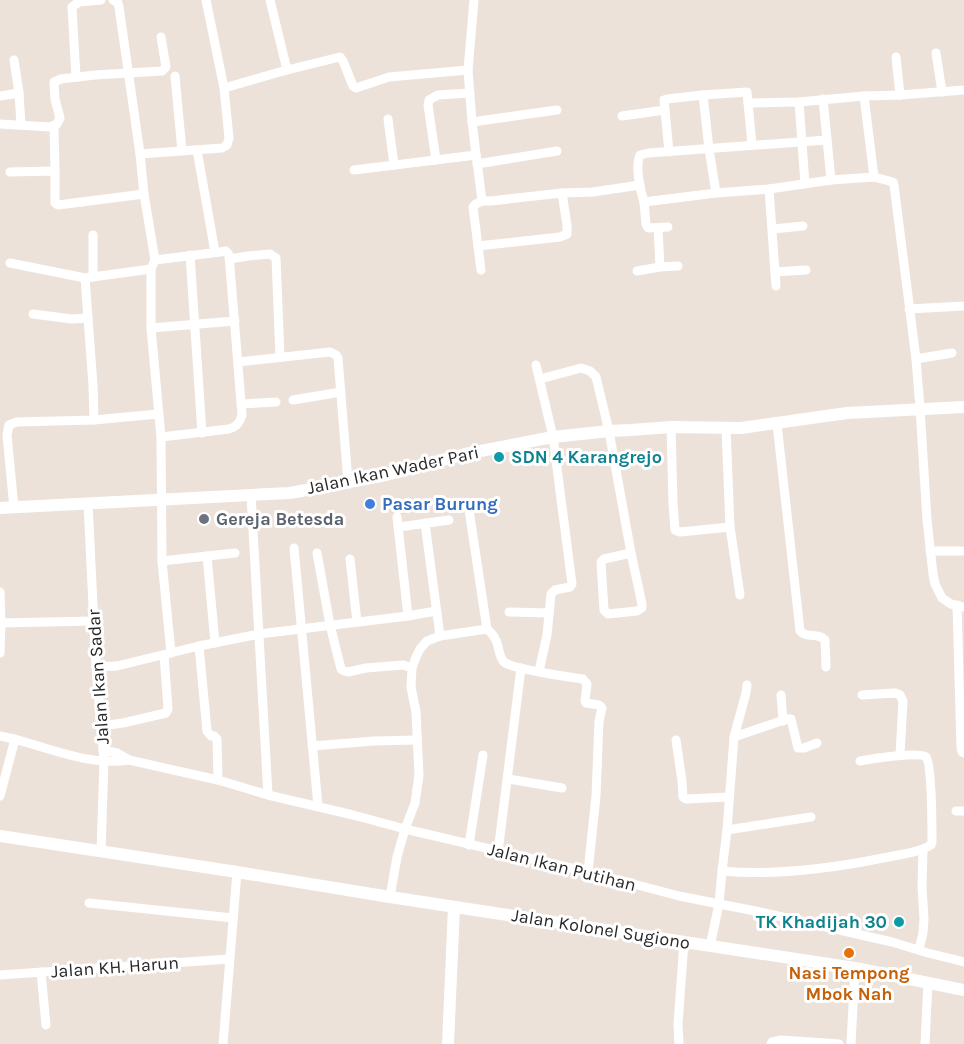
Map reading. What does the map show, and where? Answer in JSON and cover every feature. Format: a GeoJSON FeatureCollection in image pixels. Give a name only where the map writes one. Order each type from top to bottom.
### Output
{"type":"FeatureCollection","features":[{"type":"Feature","properties":{"kind":"main road","name":"Jalan Ikan Wader Pari"},"geometry":{"type":"LineString","coordinates":[[0,508],[290,492],[386,475],[465,454],[553,436],[671,427],[741,428],[847,413],[964,406]]}},
{"type":"Feature","properties":{"kind":"main road","name":"Jalan Kolonel Sugiono"},"geometry":{"type":"LineString","coordinates":[[0,836],[855,968],[964,990]]}},
{"type":"Feature","properties":{"kind":"main road"},"geometry":{"type":"LineString","coordinates":[[448,1044],[454,906]]}},
{"type":"Feature","properties":{"kind":"street"},"geometry":{"type":"LineString","coordinates":[[76,77],[72,7],[79,2],[101,0]]}},
{"type":"Feature","properties":{"kind":"street"},"geometry":{"type":"LineString","coordinates":[[101,726],[166,713],[168,709],[168,654],[162,561],[161,436],[151,328],[153,264],[119,7],[118,3],[113,0]]}},
{"type":"Feature","properties":{"kind":"street"},"geometry":{"type":"LineString","coordinates":[[140,154],[222,148],[227,145],[229,138],[224,88],[206,0]]}},
{"type":"Feature","properties":{"kind":"street"},"geometry":{"type":"LineString","coordinates":[[270,0],[287,70]]}},
{"type":"Feature","properties":{"kind":"street"},"geometry":{"type":"LineString","coordinates":[[474,0],[468,70],[482,201]]}},
{"type":"Feature","properties":{"kind":"street"},"geometry":{"type":"LineString","coordinates":[[0,124],[50,127],[57,124],[60,118],[55,99],[54,82],[61,79],[162,71],[166,67],[161,37]]}},
{"type":"Feature","properties":{"kind":"street"},"geometry":{"type":"LineString","coordinates":[[936,53],[942,92]]}},
{"type":"Feature","properties":{"kind":"street"},"geometry":{"type":"LineString","coordinates":[[224,88],[340,57],[356,88],[389,77],[468,70]]}},
{"type":"Feature","properties":{"kind":"street"},"geometry":{"type":"LineString","coordinates":[[896,57],[900,95]]}},
{"type":"Feature","properties":{"kind":"street"},"geometry":{"type":"LineString","coordinates":[[14,60],[21,125]]}},
{"type":"Feature","properties":{"kind":"street"},"geometry":{"type":"LineString","coordinates":[[175,76],[183,151]]}},
{"type":"Feature","properties":{"kind":"street"},"geometry":{"type":"LineString","coordinates":[[748,103],[799,102],[964,90]]}},
{"type":"Feature","properties":{"kind":"street"},"geometry":{"type":"LineString","coordinates":[[669,152],[664,100],[704,95],[747,92],[753,145]]}},
{"type":"Feature","properties":{"kind":"street"},"geometry":{"type":"LineString","coordinates":[[0,96],[19,93]]}},
{"type":"Feature","properties":{"kind":"street"},"geometry":{"type":"LineString","coordinates":[[436,160],[429,100],[438,95],[470,93]]}},
{"type":"Feature","properties":{"kind":"street"},"geometry":{"type":"LineString","coordinates":[[704,95],[716,193]]}},
{"type":"Feature","properties":{"kind":"street"},"geometry":{"type":"LineString","coordinates":[[864,96],[874,177]]}},
{"type":"Feature","properties":{"kind":"street"},"geometry":{"type":"LineString","coordinates":[[824,99],[831,180]]}},
{"type":"Feature","properties":{"kind":"street"},"geometry":{"type":"LineString","coordinates":[[799,102],[805,184]]}},
{"type":"Feature","properties":{"kind":"street"},"geometry":{"type":"LineString","coordinates":[[472,122],[557,110]]}},
{"type":"Feature","properties":{"kind":"street"},"geometry":{"type":"LineString","coordinates":[[622,116],[665,110]]}},
{"type":"Feature","properties":{"kind":"street"},"geometry":{"type":"LineString","coordinates":[[388,119],[394,165]]}},
{"type":"Feature","properties":{"kind":"street"},"geometry":{"type":"LineString","coordinates":[[54,126],[56,205],[144,194]]}},
{"type":"Feature","properties":{"kind":"street"},"geometry":{"type":"LineString","coordinates":[[668,227],[650,229],[647,226],[640,185],[638,160],[640,155],[827,140]]}},
{"type":"Feature","properties":{"kind":"street"},"geometry":{"type":"LineString","coordinates":[[198,150],[215,252]]}},
{"type":"Feature","properties":{"kind":"street"},"geometry":{"type":"LineString","coordinates":[[354,170],[436,160],[477,160],[557,152]]}},
{"type":"Feature","properties":{"kind":"street"},"geometry":{"type":"LineString","coordinates":[[10,172],[55,171]]}},
{"type":"Feature","properties":{"kind":"street"},"geometry":{"type":"LineString","coordinates":[[644,202],[874,177],[891,181],[894,185],[915,359],[930,551],[935,584],[942,598],[951,604],[961,606],[961,748],[964,753]]}},
{"type":"Feature","properties":{"kind":"street"},"geometry":{"type":"LineString","coordinates":[[481,270],[473,207],[476,204],[482,201],[594,192],[640,185]]}},
{"type":"Feature","properties":{"kind":"street"},"geometry":{"type":"LineString","coordinates":[[769,189],[776,286]]}},
{"type":"Feature","properties":{"kind":"street"},"geometry":{"type":"LineString","coordinates":[[478,246],[560,237],[567,234],[562,193]]}},
{"type":"Feature","properties":{"kind":"street"},"geometry":{"type":"LineString","coordinates":[[773,229],[803,226]]}},
{"type":"Feature","properties":{"kind":"street"},"geometry":{"type":"LineString","coordinates":[[658,228],[660,267]]}},
{"type":"Feature","properties":{"kind":"street"},"geometry":{"type":"LineString","coordinates":[[93,235],[88,318],[94,420]]}},
{"type":"Feature","properties":{"kind":"street"},"geometry":{"type":"LineString","coordinates":[[10,263],[89,277],[190,255],[226,251],[229,255],[235,321],[242,415],[240,422],[233,428],[161,436]]}},
{"type":"Feature","properties":{"kind":"street"},"geometry":{"type":"LineString","coordinates":[[229,259],[270,254],[276,258],[280,357]]}},
{"type":"Feature","properties":{"kind":"street"},"geometry":{"type":"LineString","coordinates":[[190,255],[202,433]]}},
{"type":"Feature","properties":{"kind":"street"},"geometry":{"type":"LineString","coordinates":[[637,271],[678,266]]}},
{"type":"Feature","properties":{"kind":"street"},"geometry":{"type":"LineString","coordinates":[[775,272],[806,270]]}},
{"type":"Feature","properties":{"kind":"street"},"geometry":{"type":"LineString","coordinates":[[909,309],[964,306]]}},
{"type":"Feature","properties":{"kind":"street"},"geometry":{"type":"LineString","coordinates":[[33,314],[72,319],[88,318]]}},
{"type":"Feature","properties":{"kind":"street"},"geometry":{"type":"LineString","coordinates":[[151,328],[235,321]]}},
{"type":"Feature","properties":{"kind":"street"},"geometry":{"type":"LineString","coordinates":[[238,362],[334,353],[338,358],[348,482]]}},
{"type":"Feature","properties":{"kind":"street"},"geometry":{"type":"LineString","coordinates":[[915,359],[952,353]]}},
{"type":"Feature","properties":{"kind":"street"},"geometry":{"type":"LineString","coordinates":[[536,364],[553,436],[572,584],[570,587],[552,591],[547,635],[539,671]]}},
{"type":"Feature","properties":{"kind":"street"},"geometry":{"type":"LineString","coordinates":[[540,379],[581,368],[590,371],[596,377],[609,430],[642,604],[642,608],[637,611],[608,614],[604,610],[601,562],[604,559],[631,553]]}},
{"type":"Feature","properties":{"kind":"street"},"geometry":{"type":"LineString","coordinates":[[293,400],[341,392]]}},
{"type":"Feature","properties":{"kind":"street"},"geometry":{"type":"LineString","coordinates":[[241,404],[276,402]]}},
{"type":"Feature","properties":{"kind":"street"},"geometry":{"type":"LineString","coordinates":[[14,508],[7,435],[9,425],[17,422],[94,420],[158,414]]}},
{"type":"Feature","properties":{"kind":"street"},"geometry":{"type":"LineString","coordinates":[[777,424],[800,631],[806,636],[823,637],[826,667]]}},
{"type":"Feature","properties":{"kind":"street"},"geometry":{"type":"LineString","coordinates":[[671,427],[675,530],[680,532],[730,528]]}},
{"type":"Feature","properties":{"kind":"street"},"geometry":{"type":"LineString","coordinates":[[726,428],[730,528],[740,595]]}},
{"type":"Feature","properties":{"kind":"street"},"geometry":{"type":"LineString","coordinates":[[251,495],[268,795]]}},
{"type":"Feature","properties":{"kind":"street","name":"Jalan Ikan Sadar"},"geometry":{"type":"LineString","coordinates":[[88,503],[96,667],[104,761],[101,852]]}},
{"type":"Feature","properties":{"kind":"street"},"geometry":{"type":"LineString","coordinates":[[469,510],[487,629]]}},
{"type":"Feature","properties":{"kind":"street"},"geometry":{"type":"LineString","coordinates":[[397,516],[408,616]]}},
{"type":"Feature","properties":{"kind":"street"},"geometry":{"type":"LineString","coordinates":[[399,527],[449,520]]}},
{"type":"Feature","properties":{"kind":"street"},"geometry":{"type":"LineString","coordinates":[[425,523],[440,636]]}},
{"type":"Feature","properties":{"kind":"street"},"geometry":{"type":"LineString","coordinates":[[294,548],[318,806]]}},
{"type":"Feature","properties":{"kind":"street"},"geometry":{"type":"LineString","coordinates":[[930,551],[964,551]]}},
{"type":"Feature","properties":{"kind":"street"},"geometry":{"type":"LineString","coordinates":[[317,553],[330,625],[341,669],[348,672],[403,665],[412,668]]}},
{"type":"Feature","properties":{"kind":"street"},"geometry":{"type":"LineString","coordinates":[[162,561],[235,554]]}},
{"type":"Feature","properties":{"kind":"street"},"geometry":{"type":"LineString","coordinates":[[207,556],[214,643]]}},
{"type":"Feature","properties":{"kind":"street"},"geometry":{"type":"LineString","coordinates":[[350,559],[357,622]]}},
{"type":"Feature","properties":{"kind":"street"},"geometry":{"type":"LineString","coordinates":[[0,592],[0,653]]}},
{"type":"Feature","properties":{"kind":"street"},"geometry":{"type":"LineString","coordinates":[[96,667],[117,666],[259,634],[436,611]]}},
{"type":"Feature","properties":{"kind":"street"},"geometry":{"type":"LineString","coordinates":[[509,612],[549,613]]}},
{"type":"Feature","properties":{"kind":"street"},"geometry":{"type":"LineString","coordinates":[[1,623],[94,621]]}},
{"type":"Feature","properties":{"kind":"street"},"geometry":{"type":"LineString","coordinates":[[390,897],[405,829],[415,803],[419,775],[416,712],[411,687],[412,668],[420,648],[428,641],[440,636],[487,629],[494,634],[497,640],[503,661],[521,668],[583,679],[586,684],[586,703],[599,705],[602,708],[588,872]]}},
{"type":"Feature","properties":{"kind":"street"},"geometry":{"type":"LineString","coordinates":[[199,646],[207,732],[217,739],[218,780]]}},
{"type":"Feature","properties":{"kind":"street"},"geometry":{"type":"LineString","coordinates":[[498,852],[521,668]]}},
{"type":"Feature","properties":{"kind":"street"},"geometry":{"type":"LineString","coordinates":[[710,946],[719,904],[734,736],[747,685]]}},
{"type":"Feature","properties":{"kind":"street"},"geometry":{"type":"LineString","coordinates":[[862,695],[895,693],[900,695],[903,700],[900,756]]}},
{"type":"Feature","properties":{"kind":"street"},"geometry":{"type":"LineString","coordinates":[[780,695],[783,720]]}},
{"type":"Feature","properties":{"kind":"street"},"geometry":{"type":"LineString","coordinates":[[734,736],[791,719],[798,748],[817,743]]}},
{"type":"Feature","properties":{"kind":"street"},"geometry":{"type":"LineString","coordinates":[[0,736],[64,754],[104,761],[129,760]]}},
{"type":"Feature","properties":{"kind":"street"},"geometry":{"type":"LineString","coordinates":[[0,796],[15,739]]}},
{"type":"Feature","properties":{"kind":"street"},"geometry":{"type":"LineString","coordinates":[[312,746],[417,740]]}},
{"type":"Feature","properties":{"kind":"street"},"geometry":{"type":"LineString","coordinates":[[676,740],[683,797],[686,799],[729,797]]}},
{"type":"Feature","properties":{"kind":"street"},"geometry":{"type":"LineString","coordinates":[[103,750],[117,753],[129,760]]}},
{"type":"Feature","properties":{"kind":"street"},"geometry":{"type":"LineString","coordinates":[[469,845],[483,755]]}},
{"type":"Feature","properties":{"kind":"street"},"geometry":{"type":"LineString","coordinates":[[722,871],[777,872],[814,869],[852,864],[923,849],[931,845],[933,842],[930,781],[928,760],[925,756],[900,756],[860,761]]}},
{"type":"Feature","properties":{"kind":"street","name":"Jalan Ikan Putihan"},"geometry":{"type":"LineString","coordinates":[[129,760],[218,780],[268,795],[679,896],[892,942],[964,962]]}},
{"type":"Feature","properties":{"kind":"street"},"geometry":{"type":"LineString","coordinates":[[507,779],[562,788]]}},
{"type":"Feature","properties":{"kind":"street"},"geometry":{"type":"LineString","coordinates":[[727,830],[811,816]]}},
{"type":"Feature","properties":{"kind":"street"},"geometry":{"type":"LineString","coordinates":[[919,949],[924,920],[923,849]]}},
{"type":"Feature","properties":{"kind":"street"},"geometry":{"type":"LineString","coordinates":[[223,1044],[237,872]]}},
{"type":"Feature","properties":{"kind":"street"},"geometry":{"type":"LineString","coordinates":[[89,903],[232,918]]}},
{"type":"Feature","properties":{"kind":"street"},"geometry":{"type":"LineString","coordinates":[[679,1044],[678,1024],[684,942]]}},
{"type":"Feature","properties":{"kind":"street","name":"Jalan KH. Harun"},"geometry":{"type":"LineString","coordinates":[[0,975],[229,959]]}},
{"type":"Feature","properties":{"kind":"street"},"geometry":{"type":"LineString","coordinates":[[851,1044],[855,968]]}},
{"type":"Feature","properties":{"kind":"street"},"geometry":{"type":"LineString","coordinates":[[41,972],[46,1025]]}},
{"type":"Feature","properties":{"kind":"street"},"geometry":{"type":"LineString","coordinates":[[925,1044],[928,982]]}},
{"type":"Feature","properties":{"kind":"street"},"geometry":{"type":"LineString","coordinates":[[771,1044],[781,1040],[839,1044]]}},
{"type":"Feature","properties":{"kind":"place","name":"SDN 4 Karangrejo"},"geometry":{"type":"Point","coordinates":[499,457]}},
{"type":"Feature","properties":{"kind":"place","name":"Pasar Burung"},"geometry":{"type":"Point","coordinates":[370,504]}},
{"type":"Feature","properties":{"kind":"place","name":"Gereja Betesda"},"geometry":{"type":"Point","coordinates":[204,519]}},
{"type":"Feature","properties":{"kind":"place","name":"TK Khadijah 30"},"geometry":{"type":"Point","coordinates":[899,922]}},
{"type":"Feature","properties":{"kind":"place","name":"Nasi Tempong Mbok Nah"},"geometry":{"type":"Point","coordinates":[849,953]}}]}
